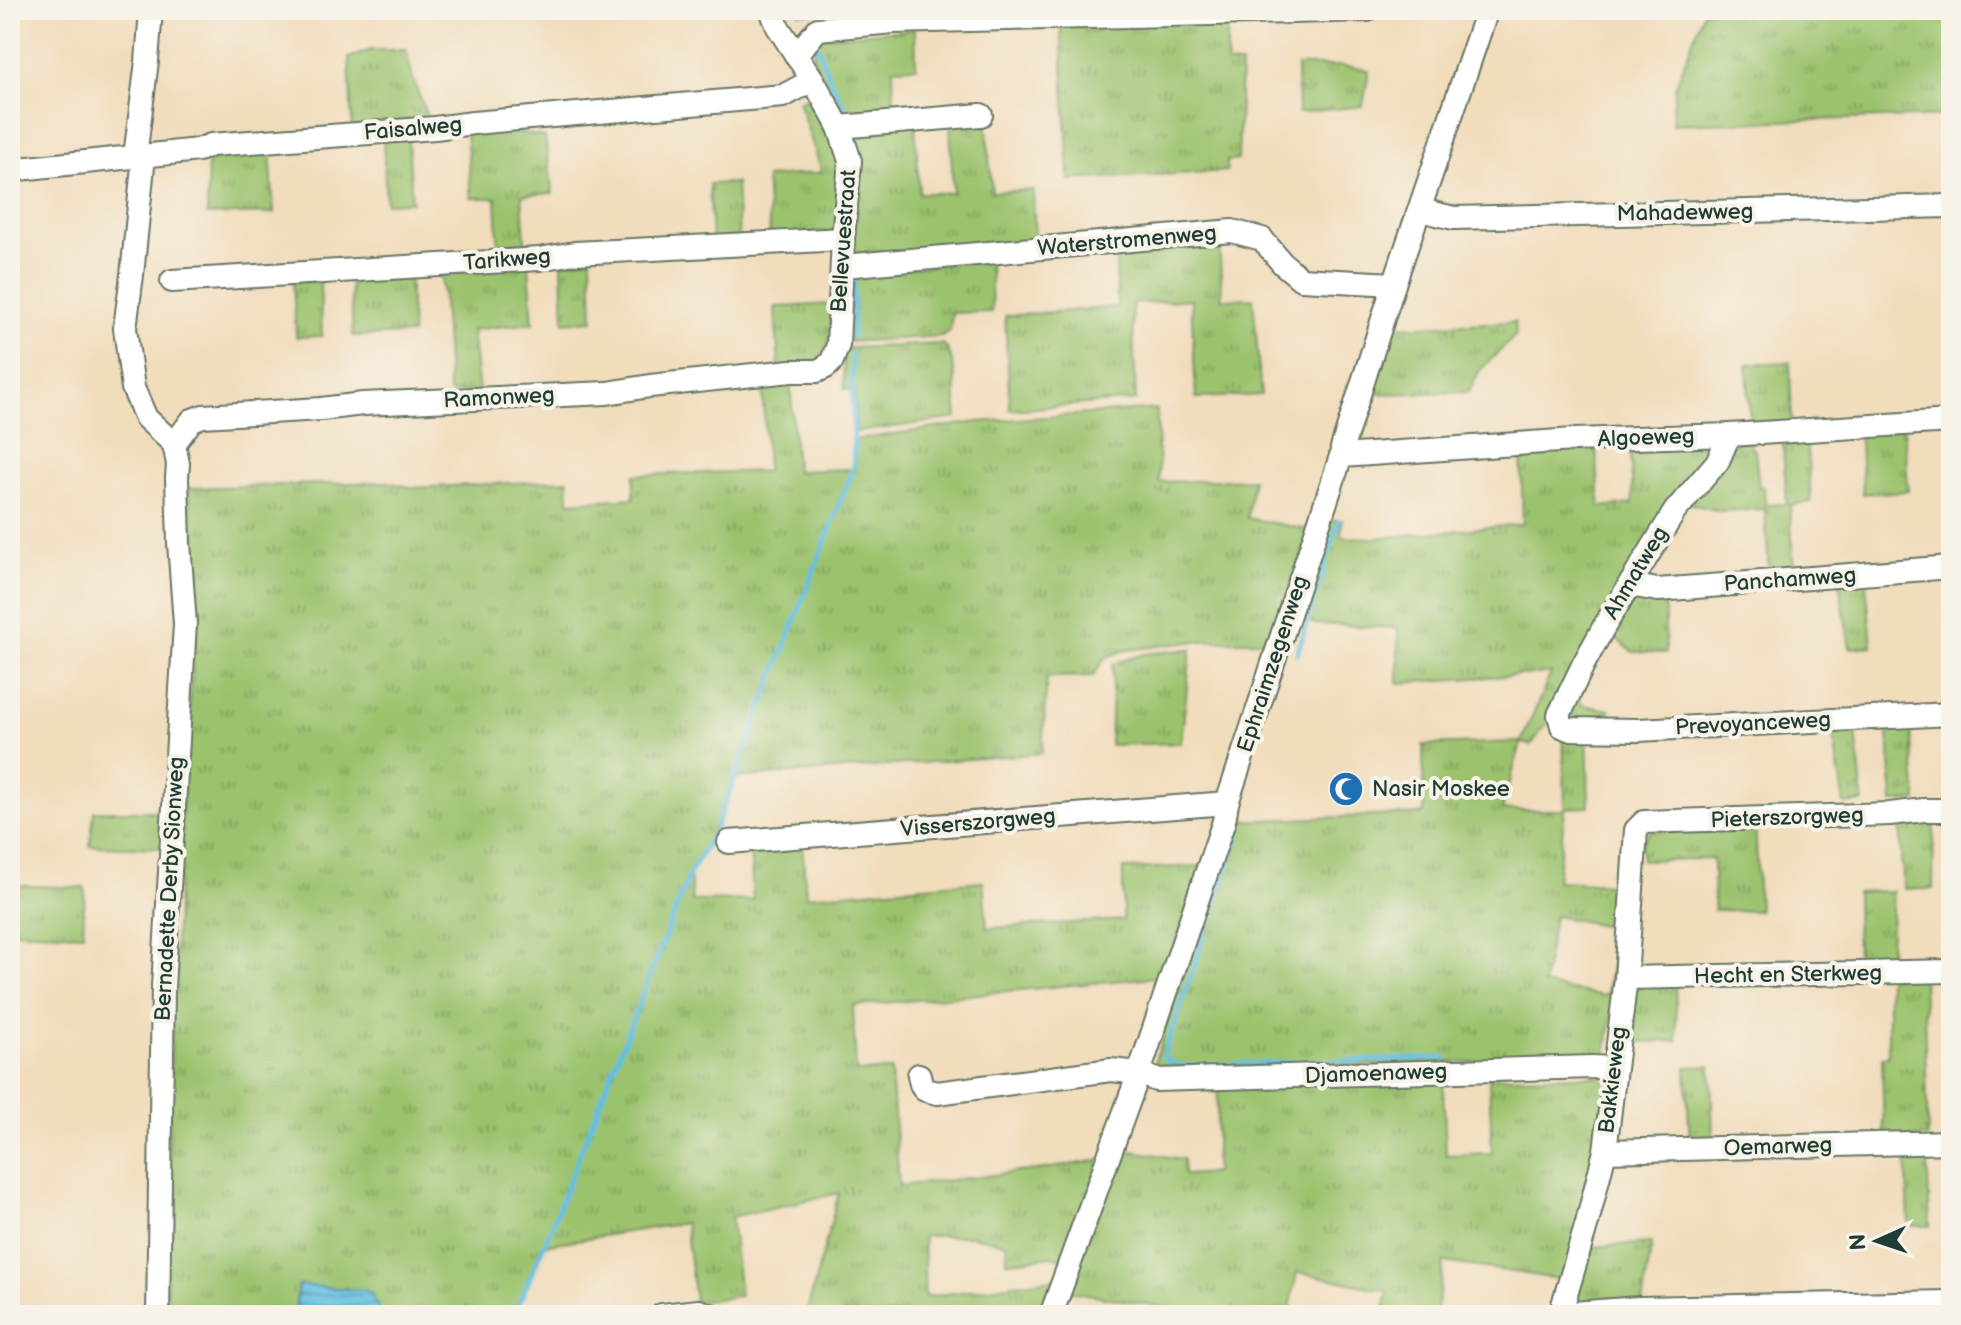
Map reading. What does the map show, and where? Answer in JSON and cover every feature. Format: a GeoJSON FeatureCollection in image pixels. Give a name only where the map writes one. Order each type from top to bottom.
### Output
{"type":"FeatureCollection","features":[{"type":"Feature","properties":{"kind":"street"},"geometry":{"type":"LineString","coordinates":[[151,10],[132,275],[125,328],[133,388],[146,418],[176,454]]}},
{"type":"Feature","properties":{"kind":"street","name":"Bellevuestraat"},"geometry":{"type":"LineString","coordinates":[[771,10],[778,27],[839,127],[850,161],[838,345],[832,361]]}},
{"type":"Feature","properties":{"kind":"street"},"geometry":{"type":"LineString","coordinates":[[796,55],[818,29],[893,16],[1367,10]]}},
{"type":"Feature","properties":{"kind":"street","name":"Ephraimzegenweg"},"geometry":{"type":"LineString","coordinates":[[1051,1315],[1139,1073],[1224,821],[1227,803],[1394,284],[1487,10]]}},
{"type":"Feature","properties":{"kind":"street","name":"Faisalweg"},"geometry":{"type":"LineString","coordinates":[[10,170],[198,150],[211,145],[783,96],[813,80]]}},
{"type":"Feature","properties":{"kind":"street"},"geometry":{"type":"LineString","coordinates":[[839,127],[981,115]]}},
{"type":"Feature","properties":{"kind":"street","name":"Mahadewweg"},"geometry":{"type":"LineString","coordinates":[[1420,210],[1454,218],[1951,206]]}},
{"type":"Feature","properties":{"kind":"street","name":"Waterstromenweg"},"geometry":{"type":"LineString","coordinates":[[843,266],[1232,231],[1262,239],[1282,263],[1301,279],[1394,284]]}},
{"type":"Feature","properties":{"kind":"street","name":"Tarikweg"},"geometry":{"type":"LineString","coordinates":[[172,281],[539,259],[575,253],[843,239]]}},
{"type":"Feature","properties":{"kind":"street","name":"Ramonweg"},"geometry":{"type":"LineString","coordinates":[[176,454],[192,420],[203,416],[363,404],[607,393],[791,371],[817,371],[832,361]]}},
{"type":"Feature","properties":{"kind":"street","name":"Algoeweg"},"geometry":{"type":"LineString","coordinates":[[1341,456],[1574,440],[1729,435],[1951,421]]}},
{"type":"Feature","properties":{"kind":"street","name":"Ahmatweg"},"geometry":{"type":"LineString","coordinates":[[1559,721],[1584,663],[1629,585],[1675,511],[1718,461],[1729,435]]}},
{"type":"Feature","properties":{"kind":"street","name":"Bernadette Derby Sionweg"},"geometry":{"type":"LineString","coordinates":[[158,1315],[163,987],[185,624],[176,454]]}},
{"type":"Feature","properties":{"kind":"street","name":"Panchamweg"},"geometry":{"type":"LineString","coordinates":[[1629,585],[1658,590],[1951,567]]}},
{"type":"Feature","properties":{"kind":"street","name":"Prevoyanceweg"},"geometry":{"type":"LineString","coordinates":[[1559,721],[1568,729],[1638,730],[1951,714]]}},
{"type":"Feature","properties":{"kind":"street","name":"Visserszorgweg"},"geometry":{"type":"LineString","coordinates":[[729,842],[1227,803]]}},
{"type":"Feature","properties":{"kind":"street","name":"Pieterszorgweg"},"geometry":{"type":"LineString","coordinates":[[1635,839],[1636,830],[1644,822],[1951,810]]}},
{"type":"Feature","properties":{"kind":"street","name":"Bakkieweg"},"geometry":{"type":"LineString","coordinates":[[1560,1314],[1605,1151],[1626,978],[1635,839]]}},
{"type":"Feature","properties":{"kind":"street","name":"Hecht en Sterkweg"},"geometry":{"type":"LineString","coordinates":[[1626,978],[1951,971]]}},
{"type":"Feature","properties":{"kind":"street","name":"Djamoenaweg"},"geometry":{"type":"LineString","coordinates":[[919,1075],[925,1090],[937,1093],[1111,1070],[1139,1073],[1156,1080],[1614,1068]]}},
{"type":"Feature","properties":{"kind":"street","name":"Oemarweg"},"geometry":{"type":"LineString","coordinates":[[1605,1151],[1951,1142]]}},
{"type":"Feature","properties":{"kind":"street"},"geometry":{"type":"LineString","coordinates":[[1560,1314],[1639,1308],[1951,1302]]}},
{"type":"Feature","properties":{"kind":"street"},"geometry":{"type":"LineString","coordinates":[[662,1315],[699,1311],[711,1315]]}},
{"type":"Feature","properties":{"kind":"green space"},"geometry":{"type":"Polygon","coordinates":[[[1704,10],[1951,10],[1951,116],[1672,124],[1675,88],[1704,10]]]}},
{"type":"Feature","properties":{"kind":"green space"},"geometry":{"type":"Polygon","coordinates":[[[1227,19],[1227,64],[1241,64],[1238,160],[1227,161],[1227,171],[1069,180],[1061,25],[1227,19]]]}},
{"type":"Feature","properties":{"kind":"green space"},"geometry":{"type":"Polygon","coordinates":[[[915,29],[916,67],[893,68],[894,113],[847,121],[833,107],[813,57],[814,44],[821,37],[915,29]]]}},
{"type":"Feature","properties":{"kind":"green space"},"geometry":{"type":"Polygon","coordinates":[[[371,50],[406,50],[428,119],[352,128],[349,58],[371,50]]]}},
{"type":"Feature","properties":{"kind":"green space"},"geometry":{"type":"Polygon","coordinates":[[[1297,66],[1343,66],[1369,70],[1363,106],[1298,113],[1297,66]]]}},
{"type":"Feature","properties":{"kind":"green space"},"geometry":{"type":"Polygon","coordinates":[[[813,99],[843,157],[836,230],[770,238],[766,178],[822,172],[798,101],[813,99]]]}},
{"type":"Feature","properties":{"kind":"green space"},"geometry":{"type":"Polygon","coordinates":[[[986,117],[992,192],[1033,190],[1035,244],[851,254],[849,134],[915,120],[919,193],[953,193],[950,119],[986,117]]]}},
{"type":"Feature","properties":{"kind":"green space"},"geometry":{"type":"Polygon","coordinates":[[[466,130],[509,131],[545,137],[553,193],[522,195],[526,255],[499,255],[496,198],[471,198],[466,130]]]}},
{"type":"Feature","properties":{"kind":"green space"},"geometry":{"type":"Polygon","coordinates":[[[408,138],[412,202],[386,203],[383,139],[408,138]]]}},
{"type":"Feature","properties":{"kind":"green space"},"geometry":{"type":"Polygon","coordinates":[[[270,148],[274,213],[207,215],[208,151],[270,148]]]}},
{"type":"Feature","properties":{"kind":"green space"},"geometry":{"type":"Polygon","coordinates":[[[736,183],[739,239],[712,240],[709,184],[736,183]]]}},
{"type":"Feature","properties":{"kind":"green space"},"geometry":{"type":"Polygon","coordinates":[[[1219,237],[1222,299],[1253,298],[1261,395],[1196,398],[1191,299],[1132,304],[1136,400],[1010,410],[1005,316],[1117,307],[1116,248],[1219,237]]]}},
{"type":"Feature","properties":{"kind":"green space"},"geometry":{"type":"Polygon","coordinates":[[[591,258],[593,320],[564,322],[562,263],[591,258]]]}},
{"type":"Feature","properties":{"kind":"green space"},"geometry":{"type":"Polygon","coordinates":[[[990,261],[992,312],[952,313],[950,331],[941,336],[849,342],[852,277],[858,272],[990,261]]]}},
{"type":"Feature","properties":{"kind":"green space"},"geometry":{"type":"Polygon","coordinates":[[[529,265],[533,323],[472,330],[479,392],[449,393],[441,270],[529,265]]]}},
{"type":"Feature","properties":{"kind":"green space"},"geometry":{"type":"Polygon","coordinates":[[[409,272],[412,334],[353,336],[350,277],[409,272]]]}},
{"type":"Feature","properties":{"kind":"green space"},"geometry":{"type":"Polygon","coordinates":[[[320,281],[322,336],[296,337],[293,282],[320,281]]]}},
{"type":"Feature","properties":{"kind":"green space"},"geometry":{"type":"Polygon","coordinates":[[[833,304],[828,346],[821,361],[779,368],[775,307],[833,304]]]}},
{"type":"Feature","properties":{"kind":"green space"},"geometry":{"type":"Polygon","coordinates":[[[1515,322],[1516,335],[1480,370],[1469,392],[1371,394],[1392,327],[1515,322]]]}},
{"type":"Feature","properties":{"kind":"green space"},"geometry":{"type":"Polygon","coordinates":[[[943,344],[953,368],[957,418],[856,432],[855,390],[844,389],[845,350],[943,344]]]}},
{"type":"Feature","properties":{"kind":"green space"},"geometry":{"type":"Polygon","coordinates":[[[1790,362],[1792,423],[1750,425],[1747,364],[1790,362]]]}},
{"type":"Feature","properties":{"kind":"green space"},"geometry":{"type":"Polygon","coordinates":[[[790,378],[796,471],[852,469],[853,440],[977,422],[1157,409],[1159,482],[1253,479],[1247,518],[1310,530],[1273,641],[1196,641],[1122,651],[1105,658],[1093,676],[1047,677],[1042,753],[735,778],[714,832],[690,873],[692,901],[753,900],[750,845],[802,841],[806,896],[983,881],[987,928],[1123,920],[1123,869],[1201,866],[1165,976],[853,1006],[856,1072],[891,1070],[899,1186],[1100,1160],[1064,1259],[1051,1256],[1007,1262],[1007,1244],[973,1236],[923,1236],[925,1297],[1058,1278],[1044,1315],[806,1315],[839,1193],[731,1217],[740,1296],[695,1302],[685,1223],[544,1245],[514,1315],[378,1315],[379,1306],[298,1286],[295,1315],[166,1315],[172,997],[185,761],[197,616],[189,488],[388,482],[413,488],[568,480],[569,502],[634,498],[634,475],[767,471],[762,379],[790,378]]]}},
{"type":"Feature","properties":{"kind":"green space"},"geometry":{"type":"Polygon","coordinates":[[[1904,425],[1908,491],[1863,494],[1859,428],[1904,425]]]}},
{"type":"Feature","properties":{"kind":"green space"},"geometry":{"type":"Polygon","coordinates":[[[1806,433],[1811,502],[1790,505],[1794,571],[1769,572],[1765,509],[1718,511],[1685,502],[1732,444],[1750,439],[1751,448],[1755,450],[1759,487],[1764,487],[1765,505],[1787,504],[1782,435],[1806,433]]]}},
{"type":"Feature","properties":{"kind":"green space"},"geometry":{"type":"Polygon","coordinates":[[[1630,441],[1717,447],[1552,717],[1531,745],[1521,743],[1502,810],[1565,810],[1557,881],[1628,885],[1625,929],[1554,916],[1543,985],[1606,996],[1612,963],[1615,957],[1619,958],[1606,1057],[1159,1073],[1153,1067],[1232,821],[1424,814],[1423,745],[1521,742],[1551,673],[1398,683],[1398,628],[1315,624],[1297,616],[1331,520],[1342,520],[1341,537],[1376,538],[1523,524],[1521,448],[1596,450],[1600,507],[1633,504],[1630,441]]]}},
{"type":"Feature","properties":{"kind":"green space"},"geometry":{"type":"Polygon","coordinates":[[[1866,581],[1872,646],[1850,648],[1839,582],[1866,581]]]}},
{"type":"Feature","properties":{"kind":"green space"},"geometry":{"type":"Polygon","coordinates":[[[1664,592],[1666,653],[1633,652],[1611,635],[1582,687],[1579,699],[1582,705],[1610,710],[1609,719],[1575,719],[1567,714],[1628,594],[1664,592]]]}},
{"type":"Feature","properties":{"kind":"green space"},"geometry":{"type":"Polygon","coordinates":[[[1191,649],[1181,743],[1110,745],[1113,664],[1144,654],[1191,649]]]}},
{"type":"Feature","properties":{"kind":"green space"},"geometry":{"type":"Polygon","coordinates":[[[1910,717],[1917,801],[1893,802],[1887,718],[1910,717]]]}},
{"type":"Feature","properties":{"kind":"green space"},"geometry":{"type":"Polygon","coordinates":[[[1855,720],[1863,802],[1844,804],[1831,721],[1855,720]]]}},
{"type":"Feature","properties":{"kind":"green space"},"geometry":{"type":"Polygon","coordinates":[[[1587,728],[1589,807],[1565,808],[1563,729],[1587,728]]]}},
{"type":"Feature","properties":{"kind":"green space"},"geometry":{"type":"Polygon","coordinates":[[[94,811],[166,811],[163,848],[90,846],[94,811]]]}},
{"type":"Feature","properties":{"kind":"green space"},"geometry":{"type":"Polygon","coordinates":[[[1901,813],[1934,814],[1933,889],[1904,889],[1901,813]]]}},
{"type":"Feature","properties":{"kind":"green space"},"geometry":{"type":"Polygon","coordinates":[[[1755,818],[1759,911],[1714,910],[1713,859],[1642,860],[1642,844],[1649,832],[1755,818]]]}},
{"type":"Feature","properties":{"kind":"green space"},"geometry":{"type":"Polygon","coordinates":[[[10,885],[85,888],[83,934],[10,931],[10,885]]]}},
{"type":"Feature","properties":{"kind":"green space"},"geometry":{"type":"Polygon","coordinates":[[[1893,891],[1889,967],[1857,968],[1856,892],[1893,891]]]}},
{"type":"Feature","properties":{"kind":"green space"},"geometry":{"type":"Polygon","coordinates":[[[1923,975],[1928,1137],[1884,1138],[1882,1057],[1888,1056],[1888,977],[1923,975]]]}},
{"type":"Feature","properties":{"kind":"green space"},"geometry":{"type":"Polygon","coordinates":[[[1675,981],[1677,1041],[1624,1042],[1630,988],[1675,981]]]}},
{"type":"Feature","properties":{"kind":"green space"},"geometry":{"type":"Polygon","coordinates":[[[1711,1066],[1713,1143],[1690,1143],[1686,1067],[1711,1066]]]}},
{"type":"Feature","properties":{"kind":"green space"},"geometry":{"type":"Polygon","coordinates":[[[1597,1076],[1603,1080],[1607,1090],[1566,1280],[1444,1262],[1436,1315],[1383,1315],[1388,1291],[1297,1272],[1289,1315],[1209,1315],[1069,1291],[1120,1149],[1183,1159],[1184,1175],[1215,1173],[1218,1085],[1443,1080],[1446,1155],[1492,1153],[1489,1077],[1597,1076]]]}},
{"type":"Feature","properties":{"kind":"green space"},"geometry":{"type":"Polygon","coordinates":[[[1906,1147],[1927,1147],[1930,1226],[1909,1226],[1906,1147]]]}},
{"type":"Feature","properties":{"kind":"green space"},"geometry":{"type":"Polygon","coordinates":[[[1652,1243],[1642,1304],[1577,1304],[1573,1301],[1587,1247],[1652,1243]]]}},
{"type":"Feature","properties":{"kind":"water"},"geometry":{"type":"Polygon","coordinates":[[[298,1285],[371,1292],[379,1306],[378,1315],[295,1315],[298,1285]]]}},
{"type":"Feature","properties":{"kind":"waterway"},"geometry":{"type":"LineString","coordinates":[[800,12],[857,10]]}},
{"type":"Feature","properties":{"kind":"waterway"},"geometry":{"type":"LineString","coordinates":[[815,41],[849,117]]}},
{"type":"Feature","properties":{"kind":"waterway"},"geometry":{"type":"LineString","coordinates":[[857,134],[857,153]]}},
{"type":"Feature","properties":{"kind":"waterway"},"geometry":{"type":"LineString","coordinates":[[852,337],[854,273]]}},
{"type":"Feature","properties":{"kind":"waterway"},"geometry":{"type":"LineString","coordinates":[[514,1315],[690,873],[714,832],[854,466],[852,354]]}},
{"type":"Feature","properties":{"kind":"waterway"},"geometry":{"type":"LineString","coordinates":[[1297,654],[1339,521]]}},
{"type":"Feature","properties":{"kind":"waterway"},"geometry":{"type":"LineString","coordinates":[[1241,829],[1163,1057],[1182,1066],[1446,1058]]}},
{"type":"Feature","properties":{"kind":"place","name":"Nasir Moskee"},"geometry":{"type":"Point","coordinates":[1346,789]}}]}
